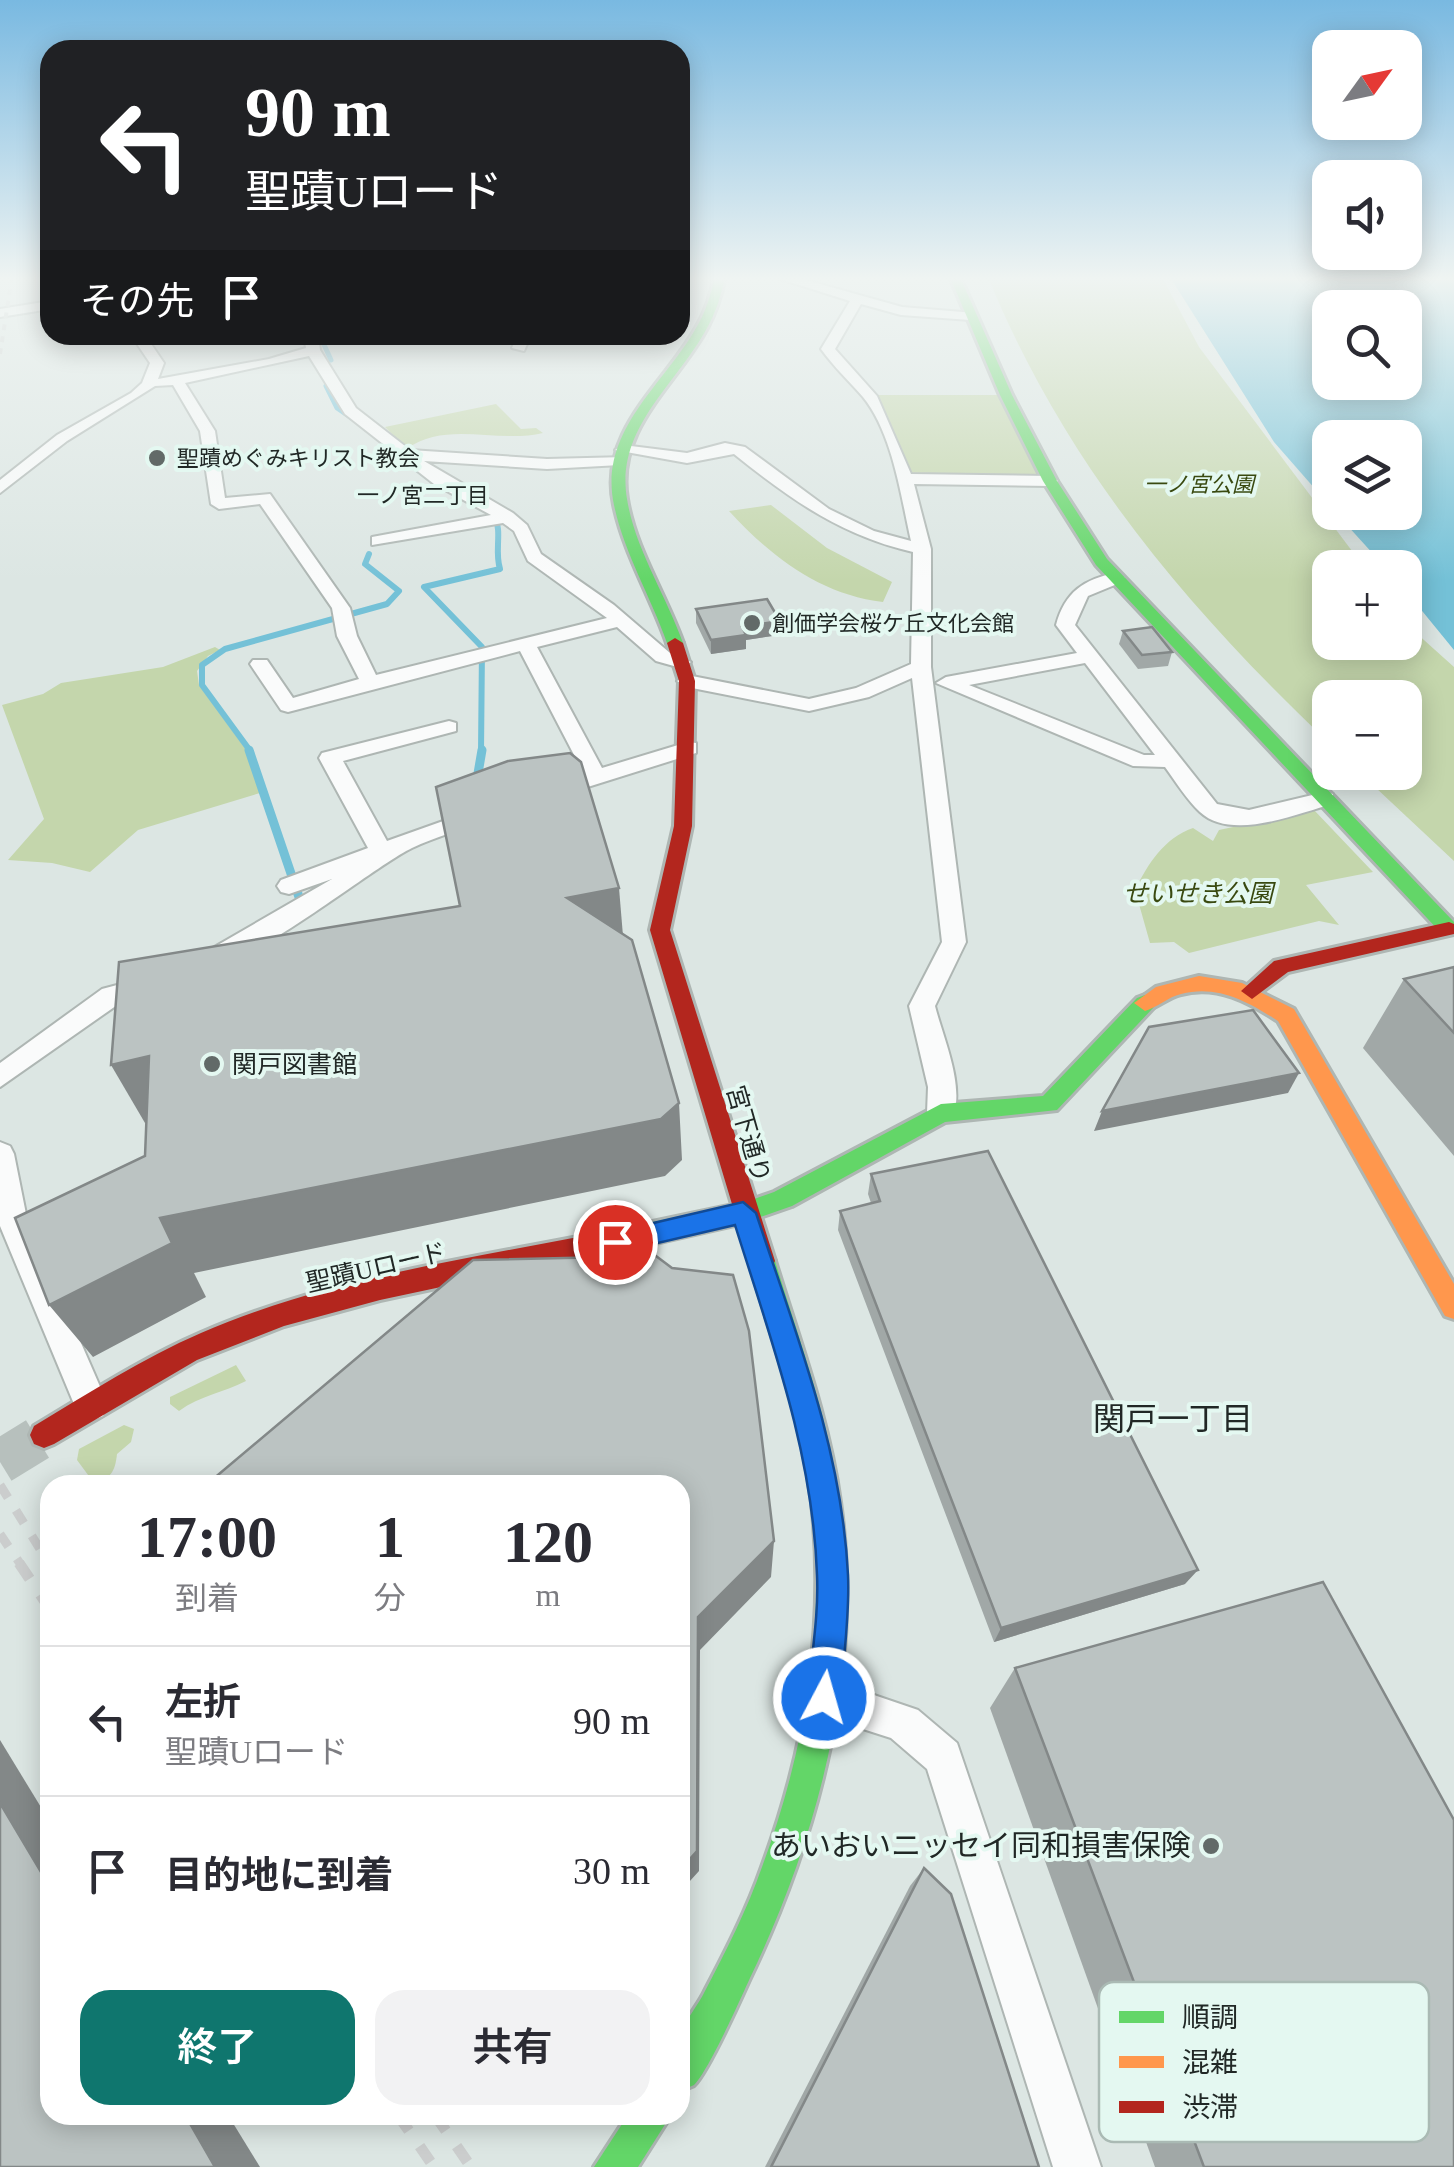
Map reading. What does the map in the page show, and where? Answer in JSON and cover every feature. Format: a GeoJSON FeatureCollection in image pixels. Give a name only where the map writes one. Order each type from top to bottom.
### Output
{"type":"FeatureCollection","features":[{"type":"Feature","properties":{"kind":"street"},"geometry":{"type":"LineString","coordinates":[[149,385],[151,378]]}},
{"type":"Feature","properties":{"kind":"street"},"geometry":{"type":"LineString","coordinates":[[0,488],[62,438],[149,385],[192,378]]}},
{"type":"Feature","properties":{"kind":"street"},"geometry":{"type":"LineString","coordinates":[[332,378],[350,411],[440,481],[521,529],[534,557],[684,672],[809,706],[931,679],[1087,657]]}},
{"type":"Feature","properties":{"kind":"street"},"geometry":{"type":"LineString","coordinates":[[622,455],[632,429],[667,378]]}},
{"type":"Feature","properties":{"kind":"street"},"geometry":{"type":"LineString","coordinates":[[849,378],[870,396],[906,479],[922,549],[954,942],[922,1006],[942,1087],[941,1113],[1049,1104],[1066,1090],[1133,1011],[1156,996],[1199,984],[1234,985],[1252,991],[1273,1004],[1293,1026],[1454,1308]]}},
{"type":"Feature","properties":{"kind":"street"},"geometry":{"type":"LineString","coordinates":[[1000,378],[1050,480],[1101,562],[1451,932]]}},
{"type":"Feature","properties":{"kind":"street"},"geometry":{"type":"LineString","coordinates":[[177,381],[206,425],[212,444],[210,483],[218,504],[264,498],[341,608],[347,636],[370,682]]}},
{"type":"Feature","properties":{"kind":"street"},"geometry":{"type":"LineString","coordinates":[[410,455],[547,464],[622,455],[687,458],[725,448],[739,450],[830,520],[882,542],[922,549]]}},
{"type":"Feature","properties":{"kind":"street","name":"宮下通り"},"geometry":{"type":"LineString","coordinates":[[622,455],[618,487],[626,521],[661,598],[684,672],[688,748],[683,826],[660,930],[743,1213],[807,1409],[826,1502],[833,1579],[824,1698],[790,1843],[718,2009],[690,2055]]}},
{"type":"Feature","properties":{"kind":"street"},"geometry":{"type":"LineString","coordinates":[[906,479],[1050,480]]}},
{"type":"Feature","properties":{"kind":"street"},"geometry":{"type":"LineString","coordinates":[[378,540],[500,519]]}},
{"type":"Feature","properties":{"kind":"street"},"geometry":{"type":"LineString","coordinates":[[1116,578],[1083,590],[1064,626],[1168,761],[1219,817],[1325,799]]}},
{"type":"Feature","properties":{"kind":"street"},"geometry":{"type":"LineString","coordinates":[[260,664],[288,706],[619,621]]}},
{"type":"Feature","properties":{"kind":"street"},"geometry":{"type":"LineString","coordinates":[[525,644],[596,776]]}},
{"type":"Feature","properties":{"kind":"street"},"geometry":{"type":"LineString","coordinates":[[931,679],[1141,761],[1168,761]]}},
{"type":"Feature","properties":{"kind":"street"},"geometry":{"type":"LineString","coordinates":[[380,849],[330,758],[449,727]]}},
{"type":"Feature","properties":{"kind":"street"},"geometry":{"type":"LineString","coordinates":[[290,886],[411,838],[688,748]]}},
{"type":"Feature","properties":{"kind":"street"},"geometry":{"type":"LineString","coordinates":[[0,1077],[111,996],[187,973],[290,918],[411,838]]}},
{"type":"Feature","properties":{"kind":"street"},"geometry":{"type":"LineString","coordinates":[[1252,991],[1281,966],[1451,932]]}},
{"type":"Feature","properties":{"kind":"street","name":"聖蹟Uロード"},"geometry":{"type":"LineString","coordinates":[[44,1435],[180,1355],[238,1330],[314,1308],[743,1213],[784,1199],[941,1113]]}},
{"type":"Feature","properties":{"kind":"street"},"geometry":{"type":"LineString","coordinates":[[0,1154],[12,1219],[91,1405]]}},
{"type":"Feature","properties":{"kind":"street"},"geometry":{"type":"LineString","coordinates":[[824,1698],[898,1719],[926,1735],[942,1757],[1078,2167]]}},
{"type":"Feature","properties":{"kind":"street"},"geometry":{"type":"LineString","coordinates":[[614,2167],[645,2125]]}},
{"type":"Feature","properties":{"kind":"green space","name":"一ノ宮公園"},"geometry":{"type":"Polygon","coordinates":[[[1037,378],[1222,378],[1312,498],[1312,530],[1336,530],[1351,550],[1312,550],[1312,660],[1422,660],[1422,638],[1454,667],[1454,861],[1378,790],[1422,790],[1422,680],[1312,680],[1312,726],[1179,585],[1092,470],[1037,378]]]}},
{"type":"Feature","properties":{"kind":"green space"},"geometry":{"type":"Polygon","coordinates":[[[876,395],[1006,395],[1043,475],[905,479],[876,395]]]}},
{"type":"Feature","properties":{"kind":"green space"},"geometry":{"type":"Polygon","coordinates":[[[496,404],[521,429],[536,428],[543,433],[438,436],[407,449],[385,427],[496,404]]]}},
{"type":"Feature","properties":{"kind":"green space"},"geometry":{"type":"Polygon","coordinates":[[[771,505],[827,548],[892,582],[883,602],[839,591],[798,571],[762,544],[729,511],[771,505]]]}},
{"type":"Feature","properties":{"kind":"green space"},"geometry":{"type":"Polygon","coordinates":[[[215,647],[220,650],[208,656],[197,671],[199,685],[250,755],[260,793],[138,830],[90,872],[52,863],[8,860],[44,819],[2,705],[43,694],[61,683],[163,667],[215,647]]]}},
{"type":"Feature","properties":{"kind":"green space","name":"せいせき公園"},"geometry":{"type":"Polygon","coordinates":[[[1314,810],[1373,872],[1306,885],[1339,925],[1319,921],[1189,953],[1174,942],[1150,943],[1135,890],[1165,845],[1193,828],[1213,841],[1219,830],[1314,810]]]}},
{"type":"Feature","properties":{"kind":"green space"},"geometry":{"type":"Polygon","coordinates":[[[236,1365],[246,1381],[179,1411],[170,1404],[170,1397],[236,1365]]]}},
{"type":"Feature","properties":{"kind":"green space"},"geometry":{"type":"Polygon","coordinates":[[[124,1425],[134,1429],[131,1442],[117,1454],[109,1475],[88,1475],[77,1460],[79,1449],[124,1425]]]}},
{"type":"Feature","properties":{"kind":"water"},"geometry":{"type":"Polygon","coordinates":[[[1234,378],[1312,378],[1312,400],[1422,400],[1422,378],[1454,378],[1454,650],[1422,611],[1422,550],[1370,550],[1351,530],[1422,530],[1422,420],[1312,420],[1312,485],[1274,442],[1234,378]]]}},
{"type":"Feature","properties":{"kind":"building"},"geometry":{"type":"Polygon","coordinates":[[[767,599],[780,621],[742,627],[746,635],[711,640],[696,609],[767,599]]]}},
{"type":"Feature","properties":{"kind":"building"},"geometry":{"type":"Polygon","coordinates":[[[1152,627],[1172,652],[1142,655],[1123,631],[1152,627]]]}},
{"type":"Feature","properties":{"kind":"building"},"geometry":{"type":"Polygon","coordinates":[[[570,753],[581,762],[619,888],[567,898],[632,940],[679,1103],[661,1119],[160,1218],[172,1243],[49,1305],[15,1218],[145,1156],[149,1056],[111,1065],[119,962],[460,906],[436,787],[508,761],[570,753]]]}},
{"type":"Feature","properties":{"kind":"building"},"geometry":{"type":"Polygon","coordinates":[[[1454,967],[1454,1033],[1404,979],[1454,967]]]}},
{"type":"Feature","properties":{"kind":"building"},"geometry":{"type":"Polygon","coordinates":[[[1253,1010],[1299,1073],[1102,1111],[1149,1027],[1253,1010]]]}},
{"type":"Feature","properties":{"kind":"building"},"geometry":{"type":"Polygon","coordinates":[[[988,1151],[1198,1570],[1001,1628],[840,1211],[880,1201],[871,1174],[988,1151]]]}},
{"type":"Feature","properties":{"kind":"building"},"geometry":{"type":"Polygon","coordinates":[[[656,1256],[672,1268],[733,1275],[749,1331],[774,1541],[698,1617],[697,1851],[690,1859],[690,1475],[218,1475],[473,1260],[656,1256]]]}},
{"type":"Feature","properties":{"kind":"building","name":"あいおいニッセイ同和損害保険"},"geometry":{"type":"Polygon","coordinates":[[[1323,1582],[1454,1820],[1454,2167],[1204,2167],[1195,2142],[1429,2142],[1429,1982],[1134,1982],[1015,1668],[1323,1582]]]}},
{"type":"Feature","properties":{"kind":"building"},"geometry":{"type":"Polygon","coordinates":[[[0,1803],[40,1870],[40,2125],[191,2125],[215,2167],[0,2167],[0,1803]]]}},
{"type":"Feature","properties":{"kind":"building"},"geometry":{"type":"Polygon","coordinates":[[[924,1868],[951,1894],[1039,2167],[771,2167],[924,1868]]]}},
{"type":"Feature","properties":{"kind":"waterway"},"geometry":{"type":"LineString","coordinates":[[326,386],[337,408],[365,427]]}},
{"type":"Feature","properties":{"kind":"waterway"},"geometry":{"type":"LineString","coordinates":[[389,448],[436,484]]}},
{"type":"Feature","properties":{"kind":"waterway"},"geometry":{"type":"LineString","coordinates":[[433,481],[439,486]]}},
{"type":"Feature","properties":{"kind":"waterway"},"geometry":{"type":"LineString","coordinates":[[481,752],[482,647],[424,587],[500,569],[494,515]]}},
{"type":"Feature","properties":{"kind":"waterway"},"geometry":{"type":"LineString","coordinates":[[251,752],[202,685],[202,665],[225,649],[387,604],[399,591],[365,564],[369,554]]}},
{"type":"Feature","properties":{"kind":"waterway"},"geometry":{"type":"LineString","coordinates":[[249,750],[300,900]]}},
{"type":"Feature","properties":{"kind":"waterway"},"geometry":{"type":"LineString","coordinates":[[476,785],[482,750]]}},
{"type":"Feature","properties":{"kind":"tunnel"},"geometry":{"type":"LineString","coordinates":[[0,1462],[44,1435]]}},
{"type":"Feature","properties":{"kind":"railway"},"geometry":{"type":"LineString","coordinates":[[0,1485],[40,1549]]}},
{"type":"Feature","properties":{"kind":"railway"},"geometry":{"type":"LineString","coordinates":[[0,1534],[21,1565]]}},
{"type":"Feature","properties":{"kind":"railway"},"geometry":{"type":"LineString","coordinates":[[19,1563],[40,1594]]}},
{"type":"Feature","properties":{"kind":"railway"},"geometry":{"type":"LineString","coordinates":[[405,2125],[434,2167]]}},
{"type":"Feature","properties":{"kind":"railway"},"geometry":{"type":"LineString","coordinates":[[442,2125],[471,2167]]}},
{"type":"Feature","properties":{"kind":"traffic: fast"},"geometry":{"type":"LineString","coordinates":[[667,378],[631,429],[621,456],[618,486],[633,543],[675,643]]}},
{"type":"Feature","properties":{"kind":"traffic: fast"},"geometry":{"type":"LineString","coordinates":[[999,378],[1050,481],[1101,562],[1449,929]]}},
{"type":"Feature","properties":{"kind":"traffic: fast"},"geometry":{"type":"LineString","coordinates":[[624,1239],[743,1213],[783,1199],[941,1113],[1049,1104],[1145,1003]]}},
{"type":"Feature","properties":{"kind":"traffic: fast"},"geometry":{"type":"LineString","coordinates":[[690,2054],[750,1940],[778,1871],[802,1799],[819,1726],[830,1652],[832,1577],[821,1472],[799,1381],[762,1261]]}},
{"type":"Feature","properties":{"kind":"traffic: fast"},"geometry":{"type":"LineString","coordinates":[[614,2167],[645,2125]]}},
{"type":"Feature","properties":{"kind":"traffic: slow"},"geometry":{"type":"LineString","coordinates":[[1145,1003],[1181,986],[1217,984],[1252,995],[1286,1015],[1454,1308]]}},
{"type":"Feature","properties":{"kind":"traffic: jam"},"geometry":{"type":"LineString","coordinates":[[675,643],[687,681],[683,826],[660,930],[762,1261]]}},
{"type":"Feature","properties":{"kind":"traffic: jam"},"geometry":{"type":"LineString","coordinates":[[1252,991],[1281,966],[1449,929]]}},
{"type":"Feature","properties":{"kind":"traffic: jam"},"geometry":{"type":"LineString","coordinates":[[44,1435],[188,1352],[284,1314],[429,1278],[624,1239]]}},
{"type":"Feature","properties":{"kind":"place","name":"聖蹟めぐみキリスト教会"},"geometry":{"type":"Point","coordinates":[157,458]}},
{"type":"Feature","properties":{"kind":"place","name":"創価学会桜ケ丘文化会館"},"geometry":{"type":"Point","coordinates":[752,623]}},
{"type":"Feature","properties":{"kind":"place","name":"関戸図書館"},"geometry":{"type":"Point","coordinates":[212,1064]}},
{"type":"Feature","properties":{"kind":"place","name":"あいおいニッセイ同和損害保険"},"geometry":{"type":"Point","coordinates":[1211,1846]}},
{"type":"Feature","properties":{"kind":"district","name":"一ノ宮二丁目"},"geometry":{"type":"Point","coordinates":[423,495]}},
{"type":"Feature","properties":{"kind":"district","name":"関戸一丁目"},"geometry":{"type":"Point","coordinates":[1173,1419]}},
{"type":"Feature","properties":{"kind":"route"},"geometry":{"type":"LineString","coordinates":[[615,1242],[743,1213],[807,1409],[826,1502],[833,1579],[824,1698]]}}]}
